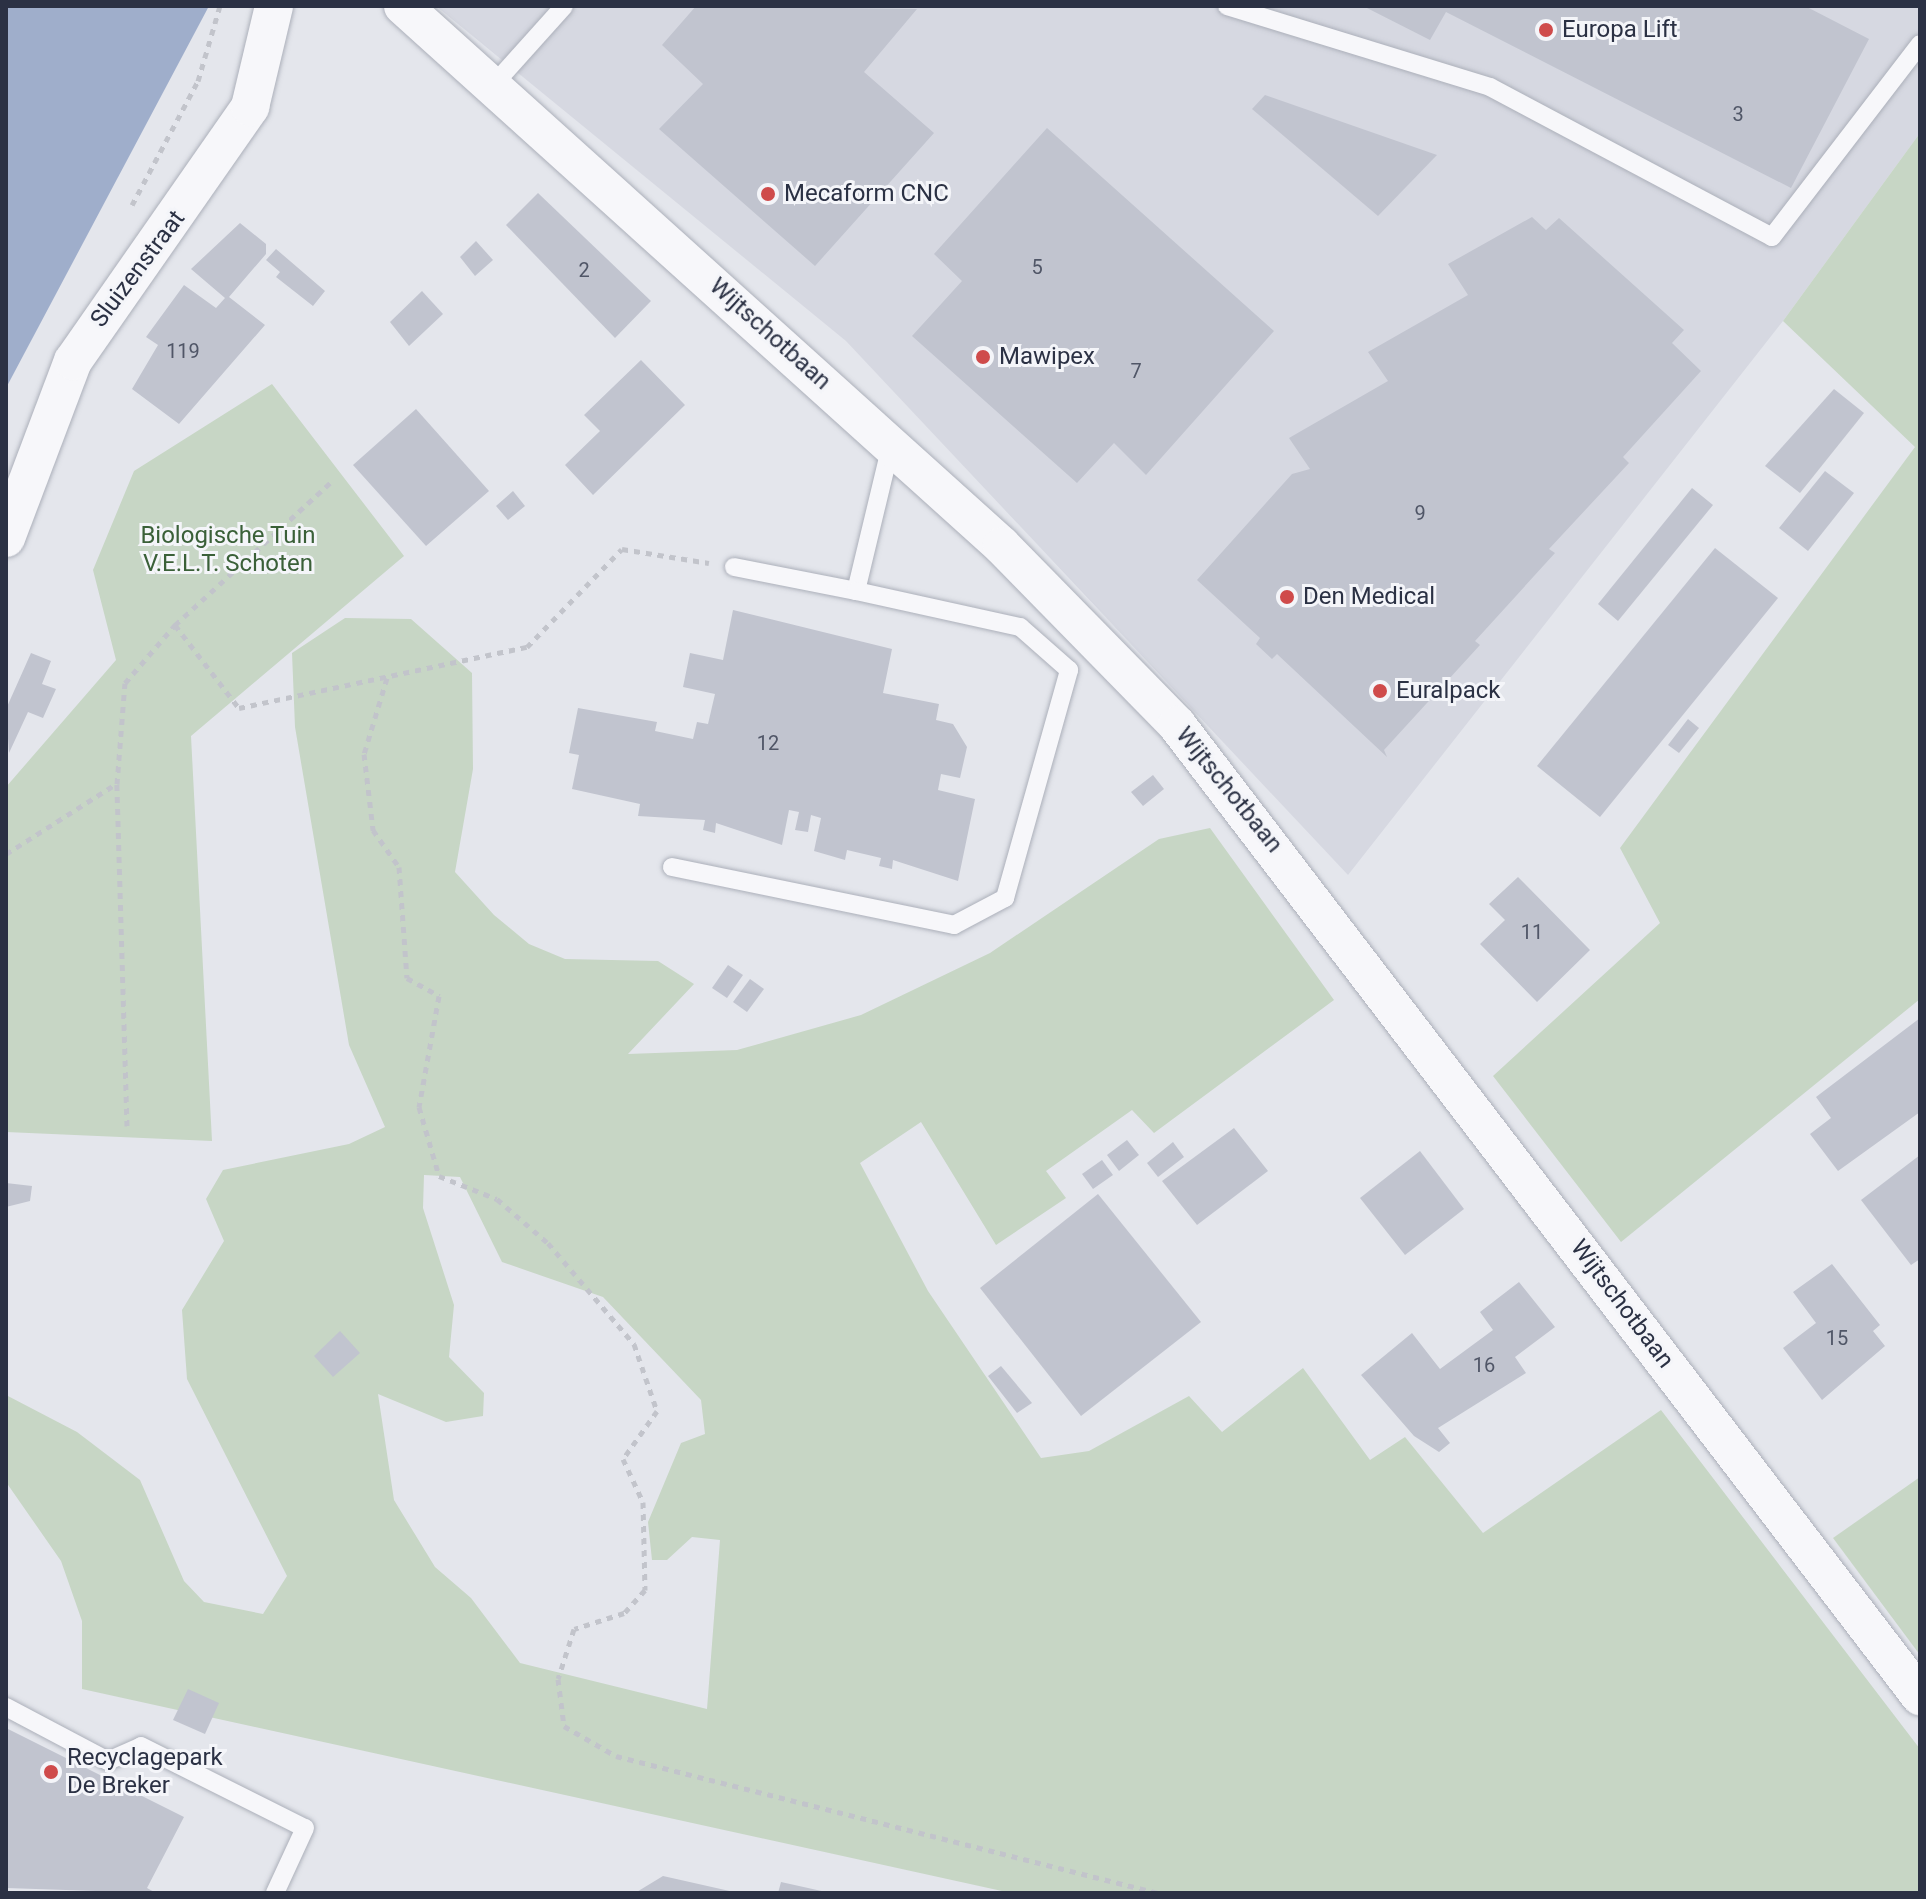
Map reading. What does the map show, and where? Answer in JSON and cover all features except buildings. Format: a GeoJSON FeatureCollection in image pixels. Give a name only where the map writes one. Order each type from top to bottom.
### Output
{"type":"FeatureCollection","features":[{"type":"Feature","properties":{"kind":"street","name":"Sluizenstraat"},"geometry":{"type":"LineString","coordinates":[[6,538],[73,361],[250,107],[274,6]]}},
{"type":"Feature","properties":{"kind":"street","name":"Wijtschotbaan"},"geometry":{"type":"LineString","coordinates":[[403,6],[495,83],[891,445],[1087,630],[1276,846],[1920,1696]]}},
{"type":"Feature","properties":{"kind":"lane"},"geometry":{"type":"LineString","coordinates":[[495,83],[564,6]]}},
{"type":"Feature","properties":{"kind":"lane"},"geometry":{"type":"LineString","coordinates":[[1227,6],[1490,87],[1772,237],[1920,44]]}},
{"type":"Feature","properties":{"kind":"lane"},"geometry":{"type":"LineString","coordinates":[[856,591],[891,445]]}},
{"type":"Feature","properties":{"kind":"lane"},"geometry":{"type":"LineString","coordinates":[[734,567],[1020,627],[1069,670]]}},
{"type":"Feature","properties":{"kind":"lane"},"geometry":{"type":"LineString","coordinates":[[672,867],[954,925],[1005,898],[1069,670],[1087,630]]}},
{"type":"Feature","properties":{"kind":"lane"},"geometry":{"type":"LineString","coordinates":[[6,1707],[108,1761],[141,1746],[305,1828],[275,1893]]}},
{"type":"Feature","properties":{"kind":"path"},"geometry":{"type":"LineString","coordinates":[[127,1126],[117,784],[125,683],[175,625],[331,482]]}},
{"type":"Feature","properties":{"kind":"path"},"geometry":{"type":"LineString","coordinates":[[175,625],[239,708],[527,647],[622,549],[734,567]]}},
{"type":"Feature","properties":{"kind":"path"},"geometry":{"type":"LineString","coordinates":[[387,678],[364,754],[373,830],[399,867],[407,978],[439,996],[419,1107],[439,1176],[497,1199],[548,1243],[634,1344],[657,1411],[623,1459],[643,1502],[645,1585],[624,1613],[574,1629],[558,1679],[564,1726],[616,1756],[1158,1893]]}},
{"type":"Feature","properties":{"kind":"path"},"geometry":{"type":"LineString","coordinates":[[6,854],[117,784]]}},
{"type":"Feature","properties":{"kind":"shaded area"},"geometry":{"type":"Polygon","coordinates":[[[436,6],[1920,6],[1920,133],[1783,321],[1348,875],[846,341],[436,6]]]}},
{"type":"Feature","properties":{"kind":"green space"},"geometry":{"type":"Polygon","coordinates":[[[1920,133],[1920,999],[1621,1242],[1493,1076],[1660,923],[1620,848],[1915,447],[1783,321],[1920,133]]]}},
{"type":"Feature","properties":{"kind":"green space","name":"Biologische Tuin V.E.L.T. Schoten"},"geometry":{"type":"Polygon","coordinates":[[[272,384],[404,556],[191,736],[212,1141],[6,1132],[6,787],[116,660],[93,570],[134,471],[272,384]]]}},
{"type":"Feature","properties":{"kind":"green space"},"geometry":{"type":"Polygon","coordinates":[[[345,618],[411,619],[472,673],[473,769],[455,872],[494,915],[529,944],[565,959],[658,961],[694,984],[628,1054],[737,1050],[861,1015],[990,953],[1159,839],[1210,828],[1334,1000],[1154,1133],[1132,1110],[1046,1171],[1066,1198],[996,1245],[921,1122],[860,1163],[928,1291],[1041,1458],[1089,1451],[1189,1396],[1222,1432],[1303,1368],[1370,1460],[1405,1437],[1483,1533],[1661,1410],[1920,1749],[1920,1893],[1011,1893],[82,1689],[82,1621],[61,1561],[6,1482],[6,1395],[77,1432],[140,1480],[184,1581],[204,1602],[263,1614],[287,1576],[187,1379],[182,1310],[224,1241],[206,1199],[223,1170],[349,1144],[385,1127],[349,1045],[295,727],[292,653],[345,618]],[[424,1175],[423,1208],[454,1305],[449,1357],[484,1393],[483,1416],[446,1422],[378,1394],[394,1500],[435,1567],[471,1598],[520,1663],[707,1709],[720,1540],[692,1537],[667,1560],[652,1560],[648,1522],[681,1443],[705,1434],[701,1400],[603,1297],[502,1262],[460,1177],[424,1175]]]}},
{"type":"Feature","properties":{"kind":"green space"},"geometry":{"type":"Polygon","coordinates":[[[1920,1477],[1920,1655],[1833,1538],[1920,1477]]]}},
{"type":"Feature","properties":{"kind":"water"},"geometry":{"type":"Polygon","coordinates":[[[6,6],[209,6],[6,388],[6,6]]]}},
{"type":"Feature","properties":{"kind":"place","name":"Europa Lift"},"geometry":{"type":"Point","coordinates":[1546,30]}},
{"type":"Feature","properties":{"kind":"place","name":"Mecaform CNC"},"geometry":{"type":"Point","coordinates":[768,194]}},
{"type":"Feature","properties":{"kind":"place","name":"Mawipex"},"geometry":{"type":"Point","coordinates":[983,357]}},
{"type":"Feature","properties":{"kind":"place","name":"Den Medical"},"geometry":{"type":"Point","coordinates":[1287,597]}},
{"type":"Feature","properties":{"kind":"place","name":"Euralpack"},"geometry":{"type":"Point","coordinates":[1380,691]}},
{"type":"Feature","properties":{"kind":"place","name":"Recyclagepark De Breker"},"geometry":{"type":"Point","coordinates":[51,1772]}}]}
